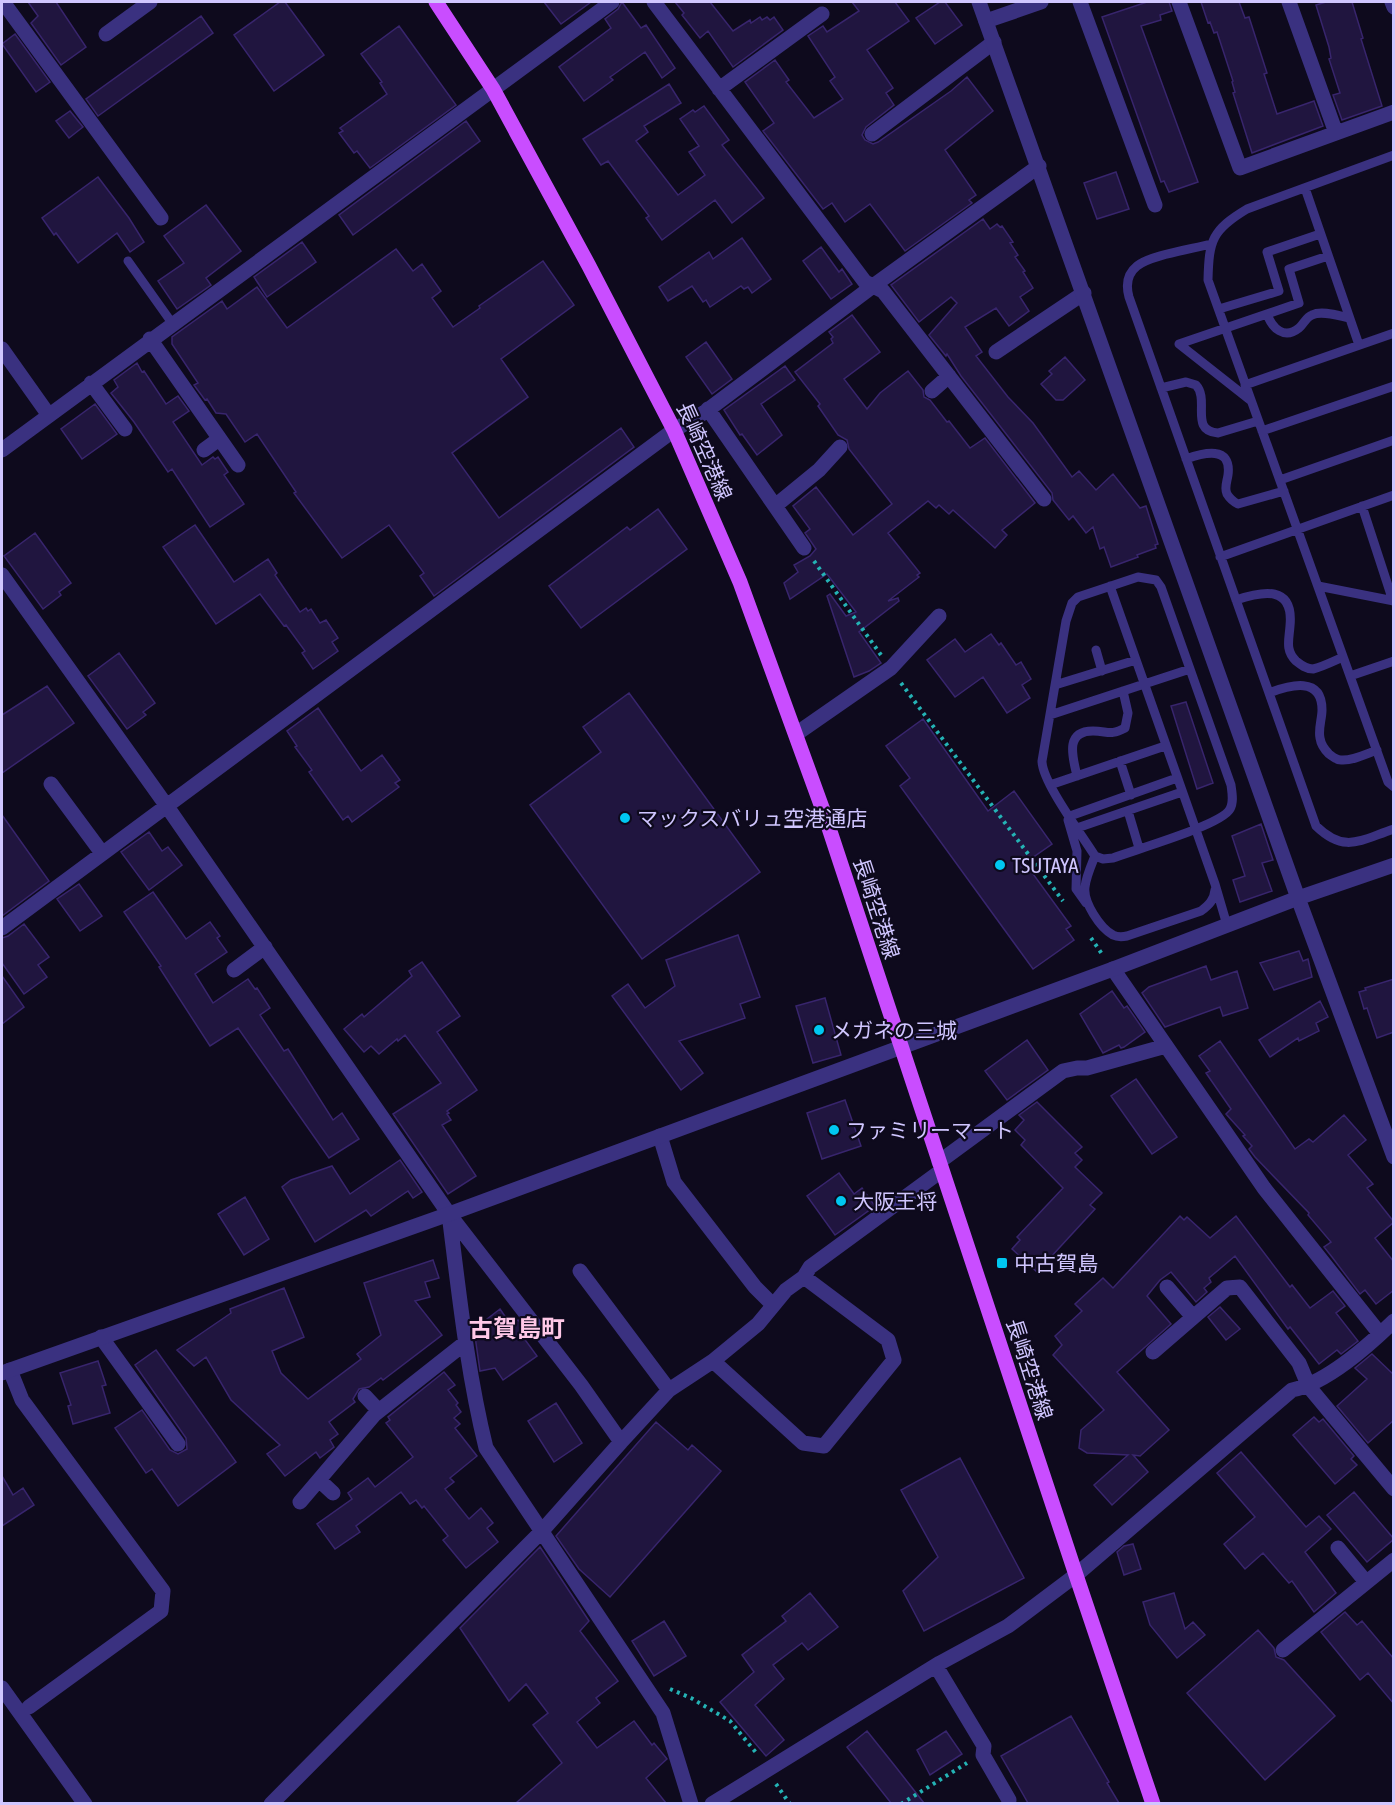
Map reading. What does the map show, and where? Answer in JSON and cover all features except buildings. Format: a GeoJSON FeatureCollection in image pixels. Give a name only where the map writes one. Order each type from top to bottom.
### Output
{"type":"FeatureCollection","features":[{"type":"Feature","properties":{"kind":"main road","name":"長崎空港線"},"geometry":{"type":"LineString","coordinates":[[436,2],[493,88],[590,266],[674,430],[740,582],[824,813],[900,1047],[1154,1803]]}},
{"type":"Feature","properties":{"kind":"street"},"geometry":{"type":"LineString","coordinates":[[3,2],[161,218]]}},
{"type":"Feature","properties":{"kind":"street"},"geometry":{"type":"LineString","coordinates":[[106,34],[150,2]]}},
{"type":"Feature","properties":{"kind":"street"},"geometry":{"type":"LineString","coordinates":[[2,450],[91,382],[612,2]]}},
{"type":"Feature","properties":{"kind":"street"},"geometry":{"type":"LineString","coordinates":[[654,2],[865,282],[883,291],[1044,499]]}},
{"type":"Feature","properties":{"kind":"street"},"geometry":{"type":"LineString","coordinates":[[979,2],[1298,898],[1394,1157]]}},
{"type":"Feature","properties":{"kind":"street"},"geometry":{"type":"LineString","coordinates":[[986,21],[1041,2]]}},
{"type":"Feature","properties":{"kind":"street"},"geometry":{"type":"LineString","coordinates":[[1080,2],[1155,205]]}},
{"type":"Feature","properties":{"kind":"street"},"geometry":{"type":"LineString","coordinates":[[1179,2],[1240,168],[1394,112]]}},
{"type":"Feature","properties":{"kind":"street"},"geometry":{"type":"LineString","coordinates":[[1289,2],[1336,133]]}},
{"type":"Feature","properties":{"kind":"street"},"geometry":{"type":"LineString","coordinates":[[1392,2],[1394,7]]}},
{"type":"Feature","properties":{"kind":"street"},"geometry":{"type":"LineString","coordinates":[[719,88],[822,14]]}},
{"type":"Feature","properties":{"kind":"street"},"geometry":{"type":"LineString","coordinates":[[872,134],[994,42]]}},
{"type":"Feature","properties":{"kind":"street"},"geometry":{"type":"LineString","coordinates":[[2,928],[674,430],[708,410],[873,286],[1039,166]]}},
{"type":"Feature","properties":{"kind":"street"},"geometry":{"type":"LineString","coordinates":[[996,352],[1084,292]]}},
{"type":"Feature","properties":{"kind":"street"},"geometry":{"type":"LineString","coordinates":[[150,339],[238,465]]}},
{"type":"Feature","properties":{"kind":"street"},"geometry":{"type":"LineString","coordinates":[[2,349],[48,414]]}},
{"type":"Feature","properties":{"kind":"street"},"geometry":{"type":"LineString","coordinates":[[932,391],[949,376]]}},
{"type":"Feature","properties":{"kind":"street"},"geometry":{"type":"LineString","coordinates":[[91,382],[125,429]]}},
{"type":"Feature","properties":{"kind":"street"},"geometry":{"type":"LineString","coordinates":[[708,410],[804,548]]}},
{"type":"Feature","properties":{"kind":"street"},"geometry":{"type":"LineString","coordinates":[[204,450],[219,439]]}},
{"type":"Feature","properties":{"kind":"street"},"geometry":{"type":"LineString","coordinates":[[775,506],[819,470],[840,447]]}},
{"type":"Feature","properties":{"kind":"street"},"geometry":{"type":"LineString","coordinates":[[2,575],[166,805],[449,1214],[581,1385],[621,1442]]}},
{"type":"Feature","properties":{"kind":"street"},"geometry":{"type":"LineString","coordinates":[[796,734],[891,668],[939,616]]}},
{"type":"Feature","properties":{"kind":"street"},"geometry":{"type":"LineString","coordinates":[[51,784],[102,853]]}},
{"type":"Feature","properties":{"kind":"street"},"geometry":{"type":"LineString","coordinates":[[29,1707],[161,1611],[163,1591],[22,1400],[6,1371],[449,1214],[1113,969],[1298,898],[1394,865]]}},
{"type":"Feature","properties":{"kind":"street"},"geometry":{"type":"LineString","coordinates":[[234,970],[265,947]]}},
{"type":"Feature","properties":{"kind":"street"},"geometry":{"type":"LineString","coordinates":[[1113,969],[1264,1188],[1380,1334]]}},
{"type":"Feature","properties":{"kind":"street"},"geometry":{"type":"LineString","coordinates":[[272,1803],[541,1532],[669,1390],[712,1361],[758,1324],[786,1290],[804,1277],[810,1267],[1063,1071],[1087,1068],[1166,1046]]}},
{"type":"Feature","properties":{"kind":"street"},"geometry":{"type":"LineString","coordinates":[[660,1136],[674,1182],[755,1287],[773,1305]]}},
{"type":"Feature","properties":{"kind":"street"},"geometry":{"type":"LineString","coordinates":[[449,1214],[465,1343],[486,1448],[663,1713],[691,1803]]}},
{"type":"Feature","properties":{"kind":"street"},"geometry":{"type":"LineString","coordinates":[[580,1270],[669,1390]]}},
{"type":"Feature","properties":{"kind":"street"},"geometry":{"type":"LineString","coordinates":[[712,1361],[803,1443],[824,1446],[894,1360],[888,1340],[804,1277]]}},
{"type":"Feature","properties":{"kind":"street"},"geometry":{"type":"LineString","coordinates":[[1167,1287],[1193,1317]]}},
{"type":"Feature","properties":{"kind":"street"},"geometry":{"type":"LineString","coordinates":[[1153,1352],[1227,1288],[1240,1287],[1299,1363],[1309,1387],[1394,1489]]}},
{"type":"Feature","properties":{"kind":"street"},"geometry":{"type":"LineString","coordinates":[[712,1803],[936,1666],[1008,1626],[1076,1575],[1292,1390],[1309,1387],[1367,1347],[1394,1321]]}},
{"type":"Feature","properties":{"kind":"street"},"geometry":{"type":"LineString","coordinates":[[101,1337],[178,1444]]}},
{"type":"Feature","properties":{"kind":"street"},"geometry":{"type":"LineString","coordinates":[[300,1502],[379,1411],[465,1343]]}},
{"type":"Feature","properties":{"kind":"street"},"geometry":{"type":"LineString","coordinates":[[365,1396],[379,1411]]}},
{"type":"Feature","properties":{"kind":"street"},"geometry":{"type":"LineString","coordinates":[[319,1480],[333,1493]]}},
{"type":"Feature","properties":{"kind":"street"},"geometry":{"type":"LineString","coordinates":[[1338,1548],[1366,1582]]}},
{"type":"Feature","properties":{"kind":"street"},"geometry":{"type":"LineString","coordinates":[[1283,1650],[1394,1560]]}},
{"type":"Feature","properties":{"kind":"street"},"geometry":{"type":"LineString","coordinates":[[936,1666],[984,1746],[983,1753],[1009,1800]]}},
{"type":"Feature","properties":{"kind":"street"},"geometry":{"type":"LineString","coordinates":[[2,1688],[86,1803]]}},
{"type":"Feature","properties":{"kind":"lane"},"geometry":{"type":"LineString","coordinates":[[1394,155],[1247,209],[1227,221],[1212,239],[1208,280],[1388,782],[1394,787]]}},
{"type":"Feature","properties":{"kind":"lane"},"geometry":{"type":"LineString","coordinates":[[1305,188],[1359,345]]}},
{"type":"Feature","properties":{"kind":"lane"},"geometry":{"type":"LineString","coordinates":[[1219,309],[1279,291],[1267,252],[1320,234]]}},
{"type":"Feature","properties":{"kind":"lane"},"geometry":{"type":"LineString","coordinates":[[1211,244],[1151,259],[1137,266],[1129,276],[1126,287],[1129,297],[1316,826],[1327,837],[1346,844],[1394,829]]}},
{"type":"Feature","properties":{"kind":"lane"},"geometry":{"type":"LineString","coordinates":[[1251,400],[1179,344],[1299,303],[1289,269],[1328,256]]}},
{"type":"Feature","properties":{"kind":"lane"},"geometry":{"type":"LineString","coordinates":[[128,261],[172,323]]}},
{"type":"Feature","properties":{"kind":"lane"},"geometry":{"type":"LineString","coordinates":[[1268,314],[1274,328],[1283,333],[1295,331],[1311,315],[1318,313],[1349,318]]}},
{"type":"Feature","properties":{"kind":"lane"},"geometry":{"type":"LineString","coordinates":[[1245,385],[1394,333]]}},
{"type":"Feature","properties":{"kind":"lane"},"geometry":{"type":"LineString","coordinates":[[1161,388],[1186,382],[1197,385],[1202,396],[1201,424],[1213,433],[1258,421]]}},
{"type":"Feature","properties":{"kind":"lane"},"geometry":{"type":"LineString","coordinates":[[1262,431],[1394,386]]}},
{"type":"Feature","properties":{"kind":"lane"},"geometry":{"type":"LineString","coordinates":[[1280,480],[1394,440]]}},
{"type":"Feature","properties":{"kind":"lane"},"geometry":{"type":"LineString","coordinates":[[1186,459],[1203,453],[1216,453],[1222,456],[1228,466],[1225,488],[1227,494],[1238,504],[1284,491]]}},
{"type":"Feature","properties":{"kind":"lane"},"geometry":{"type":"LineString","coordinates":[[1220,557],[1297,528],[1393,497]]}},
{"type":"Feature","properties":{"kind":"lane"},"geometry":{"type":"LineString","coordinates":[[1318,586],[1393,601],[1362,506]]}},
{"type":"Feature","properties":{"kind":"lane"},"geometry":{"type":"LineString","coordinates":[[1138,577],[1156,580],[1161,587],[1190,669],[1231,785],[1233,800],[1230,809],[1223,816],[1195,829],[1139,849],[1113,858],[1103,859],[1095,856],[1042,770],[1066,621],[1072,603],[1078,597],[1138,577]]}},
{"type":"Feature","properties":{"kind":"lane"},"geometry":{"type":"LineString","coordinates":[[1110,586],[1215,884],[1227,925]]}},
{"type":"Feature","properties":{"kind":"lane"},"geometry":{"type":"LineString","coordinates":[[1236,600],[1265,593],[1277,594],[1283,598],[1289,608],[1290,616],[1288,649],[1305,668],[1313,669],[1343,657]]}},
{"type":"Feature","properties":{"kind":"lane"},"geometry":{"type":"LineString","coordinates":[[1096,650],[1102,671]]}},
{"type":"Feature","properties":{"kind":"lane"},"geometry":{"type":"LineString","coordinates":[[1055,686],[1136,660]]}},
{"type":"Feature","properties":{"kind":"lane"},"geometry":{"type":"LineString","coordinates":[[1350,676],[1394,661]]}},
{"type":"Feature","properties":{"kind":"lane"},"geometry":{"type":"LineString","coordinates":[[1050,715],[1190,669]]}},
{"type":"Feature","properties":{"kind":"lane"},"geometry":{"type":"LineString","coordinates":[[1269,693],[1297,685],[1309,686],[1315,690],[1321,700],[1322,708],[1320,741],[1327,752],[1337,760],[1345,761],[1377,750]]}},
{"type":"Feature","properties":{"kind":"lane"},"geometry":{"type":"LineString","coordinates":[[1077,776],[1071,753],[1074,740],[1080,734],[1087,732],[1108,734],[1125,728],[1128,713],[1123,691]]}},
{"type":"Feature","properties":{"kind":"lane"},"geometry":{"type":"LineString","coordinates":[[1050,785],[1166,746]]}},
{"type":"Feature","properties":{"kind":"lane"},"geometry":{"type":"LineString","coordinates":[[1120,761],[1131,795]]}},
{"type":"Feature","properties":{"kind":"lane"},"geometry":{"type":"LineString","coordinates":[[1070,816],[1177,778]]}},
{"type":"Feature","properties":{"kind":"lane"},"geometry":{"type":"LineString","coordinates":[[1077,828],[1182,792]]}},
{"type":"Feature","properties":{"kind":"lane"},"geometry":{"type":"LineString","coordinates":[[1062,803],[1077,851],[1076,889],[1108,932],[1114,936],[1127,936],[1201,911],[1209,905],[1214,896],[1215,884]]}},
{"type":"Feature","properties":{"kind":"lane"},"geometry":{"type":"LineString","coordinates":[[1128,811],[1139,849]]}},
{"type":"Feature","properties":{"kind":"lane"},"geometry":{"type":"LineString","coordinates":[[1089,908],[1085,888],[1095,856]]}},
{"type":"Feature","properties":{"kind":"path"},"geometry":{"type":"LineString","coordinates":[[804,548],[1065,903]]}},
{"type":"Feature","properties":{"kind":"path"},"geometry":{"type":"LineString","coordinates":[[1086,931],[1113,969]]}},
{"type":"Feature","properties":{"kind":"path"},"geometry":{"type":"LineString","coordinates":[[648,1689],[668,1689],[716,1711],[730,1721],[761,1759],[766,1770],[790,1803]]}},
{"type":"Feature","properties":{"kind":"path"},"geometry":{"type":"LineString","coordinates":[[901,1803],[983,1753]]}},
{"type":"Feature","properties":{"kind":"place","name":"マックスバリュ空港通店"},"geometry":{"type":"Point","coordinates":[625,818]}},
{"type":"Feature","properties":{"kind":"place","name":"TSUTAYA"},"geometry":{"type":"Point","coordinates":[1000,865]}},
{"type":"Feature","properties":{"kind":"place","name":"メガネの三城"},"geometry":{"type":"Point","coordinates":[819,1030]}},
{"type":"Feature","properties":{"kind":"place","name":"ファミリーマート"},"geometry":{"type":"Point","coordinates":[834,1130]}},
{"type":"Feature","properties":{"kind":"place","name":"大阪王将"},"geometry":{"type":"Point","coordinates":[841,1201]}},
{"type":"Feature","properties":{"kind":"place","name":"中古賀島"},"geometry":{"type":"Point","coordinates":[1002,1263]}},
{"type":"Feature","properties":{"kind":"district","name":"古賀島町"},"geometry":{"type":"Point","coordinates":[517,1328]}}]}
